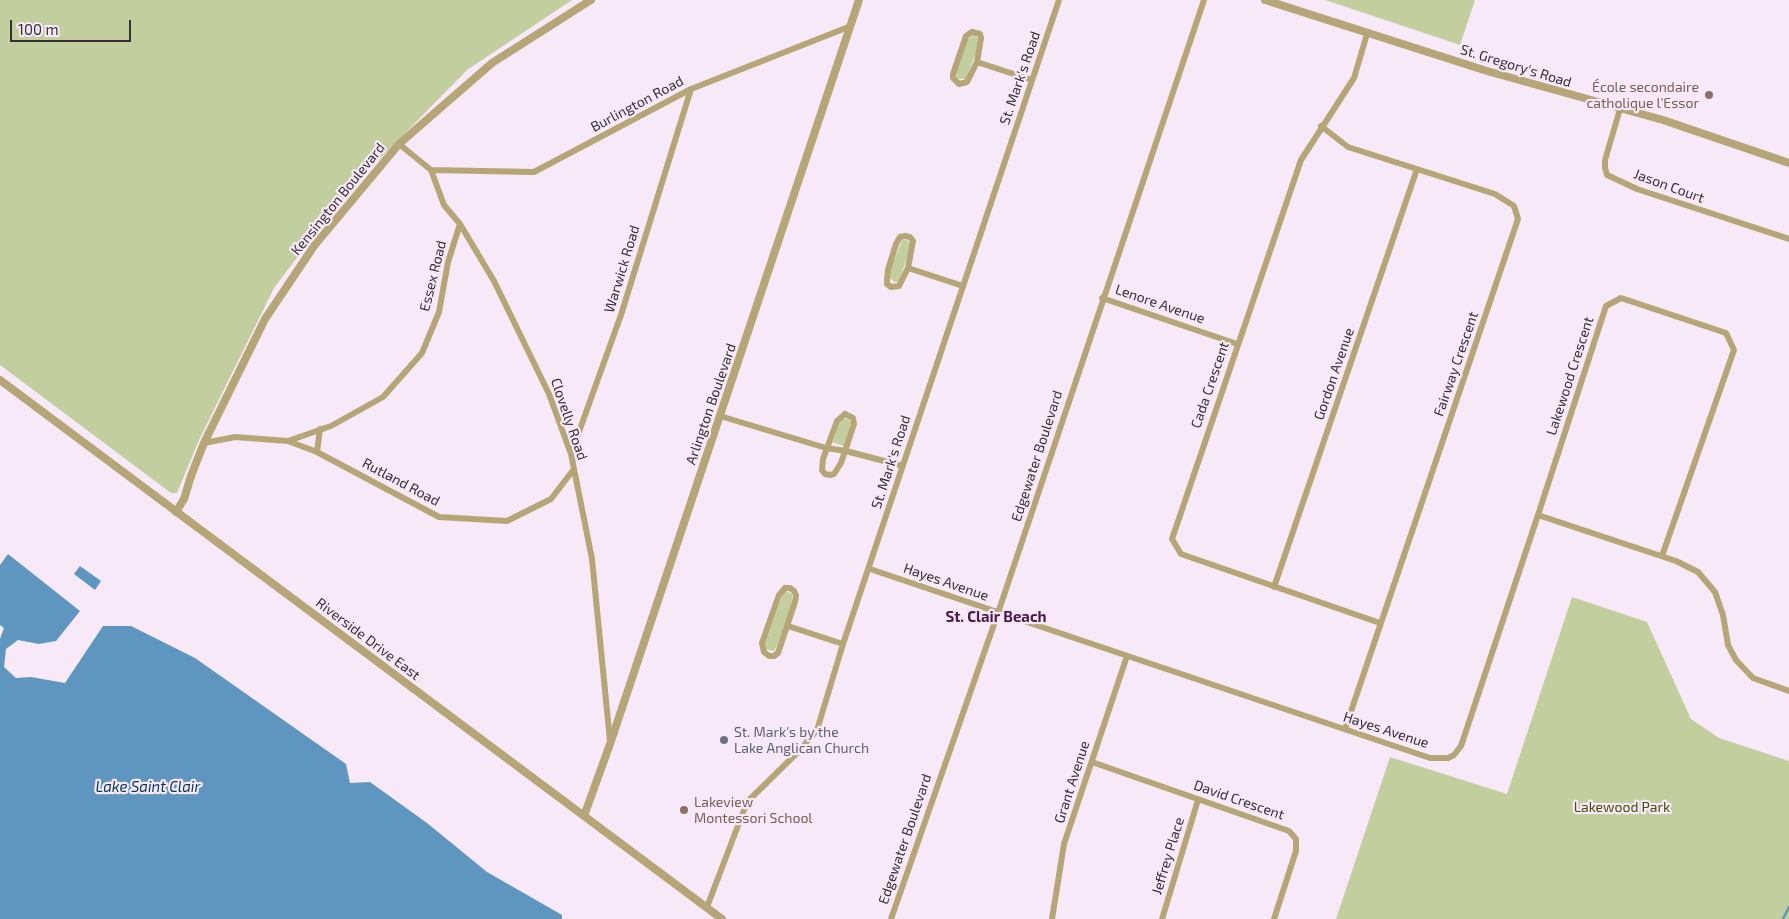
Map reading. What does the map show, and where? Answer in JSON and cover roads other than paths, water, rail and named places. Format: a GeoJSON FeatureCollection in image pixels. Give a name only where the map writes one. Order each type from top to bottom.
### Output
{"type":"FeatureCollection","features":[{"type":"Feature","properties":{"kind":"street","name":"Kensington Boulevard"},"geometry":{"type":"LineString","coordinates":[[176,512],[184,499],[204,443],[264,319],[314,246],[399,144],[492,63],[591,0]]}},
{"type":"Feature","properties":{"kind":"street","name":"Arlington Boulevard"},"geometry":{"type":"LineString","coordinates":[[584,816],[610,744],[859,0]]}},
{"type":"Feature","properties":{"kind":"street","name":"St. Mark's Road"},"geometry":{"type":"LineString","coordinates":[[707,907],[748,802],[800,750],[817,730],[1059,0]]}},
{"type":"Feature","properties":{"kind":"street","name":"Edgewater Boulevard"},"geometry":{"type":"LineString","coordinates":[[891,919],[998,612],[1102,298],[1204,0]]}},
{"type":"Feature","properties":{"kind":"street","name":"St. Gregory's Road"},"geometry":{"type":"LineString","coordinates":[[1265,0],[1487,71],[1663,120],[1789,163]]}},
{"type":"Feature","properties":{"kind":"street","name":"Burlington Road"},"geometry":{"type":"LineString","coordinates":[[431,170],[534,172],[691,90],[850,26]]}},
{"type":"Feature","properties":{"kind":"street"},"geometry":{"type":"LineString","coordinates":[[972,32],[980,34],[982,43],[977,62],[967,82],[963,84],[955,82],[953,74],[959,54],[966,36],[972,32]]}},
{"type":"Feature","properties":{"kind":"street","name":"Cada Crescent"},"geometry":{"type":"LineString","coordinates":[[1367,34],[1354,78],[1301,160],[1172,539],[1181,554],[1380,623]]}},
{"type":"Feature","properties":{"kind":"street"},"geometry":{"type":"LineString","coordinates":[[977,62],[1032,80]]}},
{"type":"Feature","properties":{"kind":"street","name":"Warwick Road"},"geometry":{"type":"LineString","coordinates":[[571,454],[621,315],[691,90]]}},
{"type":"Feature","properties":{"kind":"street","name":"Jason Court"},"geometry":{"type":"LineString","coordinates":[[1620,109],[1605,160],[1607,175],[1636,189],[1789,239]]}},
{"type":"Feature","properties":{"kind":"street","name":"Fairway Crescent"},"geometry":{"type":"LineString","coordinates":[[1322,126],[1348,147],[1494,194],[1514,206],[1518,219],[1345,730]]}},
{"type":"Feature","properties":{"kind":"street"},"geometry":{"type":"LineString","coordinates":[[399,144],[431,170]]}},
{"type":"Feature","properties":{"kind":"street","name":"Gordon Avenue"},"geometry":{"type":"LineString","coordinates":[[1274,587],[1417,169]]}},
{"type":"Feature","properties":{"kind":"street","name":"Clovelly Road"},"geometry":{"type":"LineString","coordinates":[[431,170],[444,205],[460,224],[494,281],[549,394],[571,454],[592,559],[610,744]]}},
{"type":"Feature","properties":{"kind":"street","name":"Essex Road"},"geometry":{"type":"LineString","coordinates":[[288,441],[331,426],[383,397],[422,353],[440,312],[448,262],[460,224]]}},
{"type":"Feature","properties":{"kind":"street"},"geometry":{"type":"LineString","coordinates":[[905,236],[910,237],[913,241],[908,268],[899,286],[891,287],[888,284],[887,277],[896,244],[900,237],[905,236]]}},
{"type":"Feature","properties":{"kind":"street"},"geometry":{"type":"LineString","coordinates":[[908,268],[963,286]]}},
{"type":"Feature","properties":{"kind":"street","name":"Lenore Avenue"},"geometry":{"type":"LineString","coordinates":[[1102,298],[1238,344]]}},
{"type":"Feature","properties":{"kind":"street","name":"Lakewood Crescent"},"geometry":{"type":"LineString","coordinates":[[1538,515],[1606,306],[1621,298],[1726,333],[1734,350],[1662,556]]}},
{"type":"Feature","properties":{"kind":"street","name":"Riverside Drive East"},"geometry":{"type":"LineString","coordinates":[[0,380],[722,919]]}},
{"type":"Feature","properties":{"kind":"street"},"geometry":{"type":"LineString","coordinates":[[845,414],[853,418],[854,424],[846,451],[838,469],[834,474],[830,475],[822,470],[826,448],[837,421],[845,414]]}},
{"type":"Feature","properties":{"kind":"street"},"geometry":{"type":"LineString","coordinates":[[720,416],[826,448],[846,451],[903,466]]}},
{"type":"Feature","properties":{"kind":"street"},"geometry":{"type":"LineString","coordinates":[[316,452],[320,429]]}},
{"type":"Feature","properties":{"kind":"street","name":"Rutland Road"},"geometry":{"type":"LineString","coordinates":[[204,443],[235,437],[288,441],[316,452],[439,516],[507,521],[551,499],[574,469]]}},
{"type":"Feature","properties":{"kind":"street"},"geometry":{"type":"LineString","coordinates":[[1538,515],[1662,556],[1698,572],[1715,592],[1723,615],[1728,645],[1736,660],[1753,678],[1789,691]]}},
{"type":"Feature","properties":{"kind":"street","name":"Hayes Avenue"},"geometry":{"type":"LineString","coordinates":[[870,569],[1430,758],[1448,758],[1454,755],[1461,746],[1538,515]]}},
{"type":"Feature","properties":{"kind":"street"},"geometry":{"type":"LineString","coordinates":[[788,588],[792,589],[796,594],[788,626],[776,655],[769,656],[764,652],[762,643],[777,600],[782,590],[788,588]]}},
{"type":"Feature","properties":{"kind":"street"},"geometry":{"type":"LineString","coordinates":[[788,626],[844,644]]}},
{"type":"Feature","properties":{"kind":"street","name":"Grant Avenue"},"geometry":{"type":"LineString","coordinates":[[1052,919],[1064,844],[1127,656]]}},
{"type":"Feature","properties":{"kind":"street","name":"David Crescent"},"geometry":{"type":"LineString","coordinates":[[1092,762],[1289,831],[1296,839],[1296,851],[1274,919]]}},
{"type":"Feature","properties":{"kind":"street","name":"Jeffrey Place"},"geometry":{"type":"LineString","coordinates":[[1162,919],[1198,800]]}},
{"type":"Feature","properties":{"kind":"water","name":"Lake Saint Clair"},"geometry":{"type":"Polygon","coordinates":[[[8,554],[80,611],[56,641],[39,644],[18,640],[6,649],[4,667],[16,678],[31,677],[65,683],[103,626],[131,626],[195,658],[346,764],[350,783],[370,782],[427,823],[487,872],[562,915],[562,919],[0,919],[0,639],[4,628],[0,625],[0,565],[8,554]]]}},
{"type":"Feature","properties":{"kind":"water"},"geometry":{"type":"Polygon","coordinates":[[[80,566],[101,581],[95,590],[74,574],[80,566]]]}},
{"type":"Feature","properties":{"kind":"waterway"},"geometry":{"type":"LineString","coordinates":[[1783,919],[1789,907]]}},
{"type":"Feature","properties":{"kind":"place","name":"École secondaire catholique l'Essor"},"geometry":{"type":"Point","coordinates":[1709,95]}},
{"type":"Feature","properties":{"kind":"place","name":"St. Mark's by the Lake Anglican Church"},"geometry":{"type":"Point","coordinates":[724,740]}},
{"type":"Feature","properties":{"kind":"place","name":"Lakeview Montessori School"},"geometry":{"type":"Point","coordinates":[684,810]}},
{"type":"Feature","properties":{"kind":"district","name":"St. Clair Beach"},"geometry":{"type":"Point","coordinates":[996,617]}},
{"type":"Feature","properties":{"kind":"park label","name":"Lakewood Park"},"geometry":{"type":"Point","coordinates":[1622,807]}}]}
